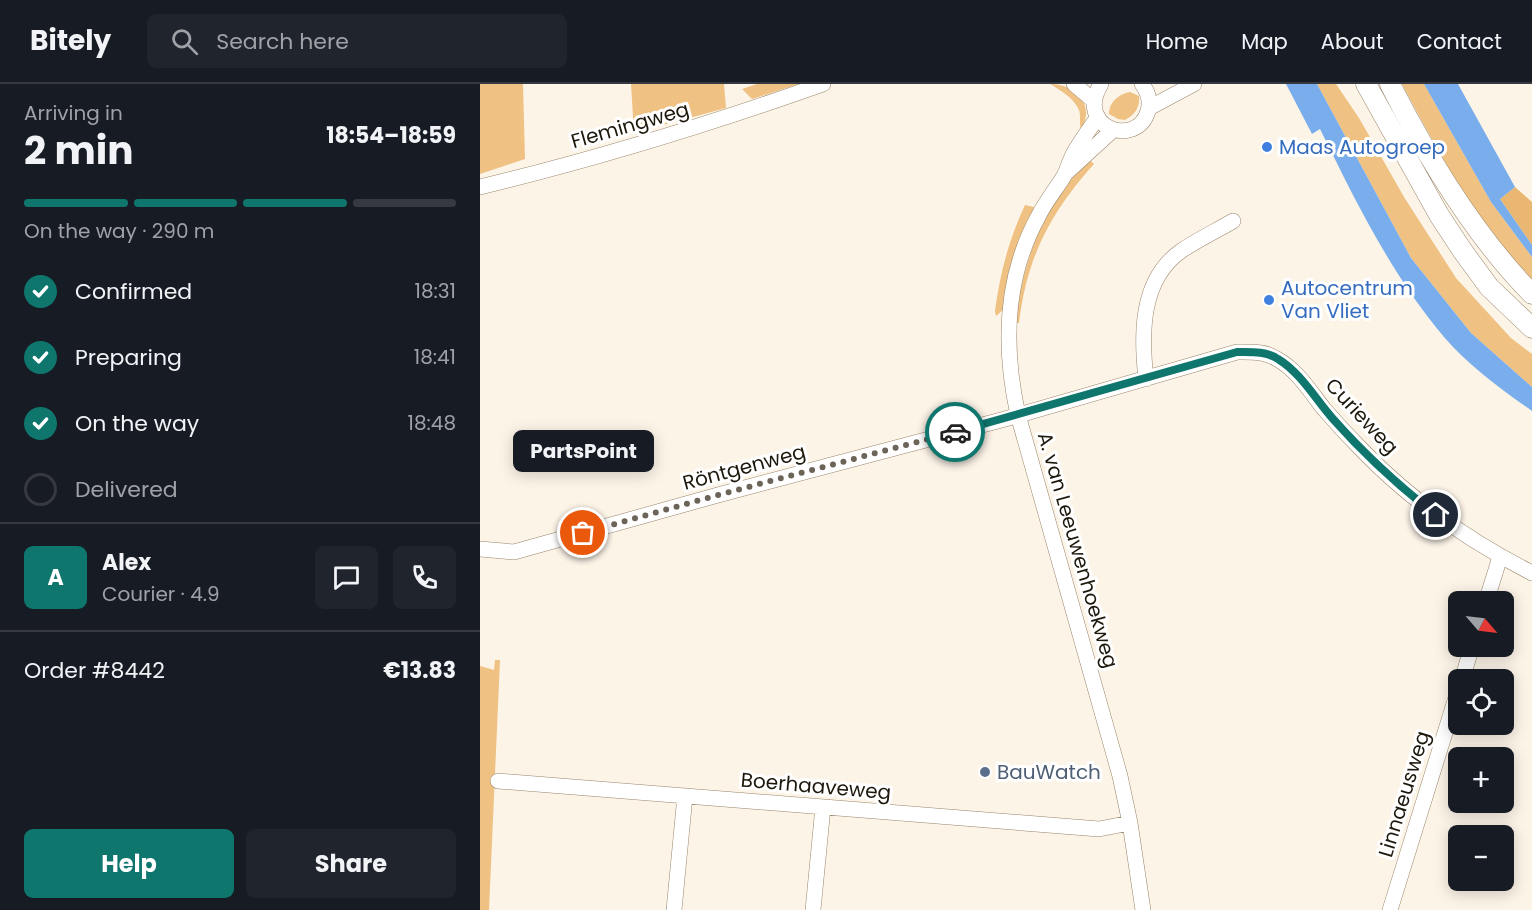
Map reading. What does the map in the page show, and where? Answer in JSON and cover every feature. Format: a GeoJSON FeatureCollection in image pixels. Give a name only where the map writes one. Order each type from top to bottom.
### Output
{"type":"FeatureCollection","features":[{"type":"Feature","properties":{"kind":"main road"},"geometry":{"type":"LineString","coordinates":[[1366,84],[1439,215],[1462,250],[1489,287],[1532,328]]}},
{"type":"Feature","properties":{"kind":"main road"},"geometry":{"type":"LineString","coordinates":[[1390,84],[1461,206],[1513,274],[1532,294]]}},
{"type":"Feature","properties":{"kind":"street","name":"Flemingweg"},"geometry":{"type":"LineString","coordinates":[[480,187],[576,163],[689,130],[823,84]]}},
{"type":"Feature","properties":{"kind":"street"},"geometry":{"type":"LineString","coordinates":[[1074,84],[1094,101],[1102,123],[1113,130],[1121,131],[1136,127],[1142,122],[1149,108],[1148,95],[1142,84]]}},
{"type":"Feature","properties":{"kind":"street"},"geometry":{"type":"LineString","coordinates":[[1094,101],[1101,84]]}},
{"type":"Feature","properties":{"kind":"street"},"geometry":{"type":"LineString","coordinates":[[1149,108],[1194,84]]}},
{"type":"Feature","properties":{"kind":"street","name":"A. van Leeuwenhoekweg"},"geometry":{"type":"LineString","coordinates":[[1098,117],[1074,152],[1065,174],[1030,234],[1013,290],[1009,317],[1008,353],[1011,384],[1018,415],[1120,776],[1130,823],[1143,910]]}},
{"type":"Feature","properties":{"kind":"street","name":"A. van Leeuwenhoekweg"},"geometry":{"type":"LineString","coordinates":[[1065,174],[1113,130]]}},
{"type":"Feature","properties":{"kind":"street"},"geometry":{"type":"LineString","coordinates":[[1146,379],[1143,332],[1149,299],[1155,283],[1180,252],[1233,221]]}},
{"type":"Feature","properties":{"kind":"street","name":"Curieweg"},"geometry":{"type":"LineString","coordinates":[[1018,415],[1237,352],[1258,352],[1275,357],[1291,368],[1333,420],[1399,486],[1436,515],[1500,557],[1532,573]]}},
{"type":"Feature","properties":{"kind":"street","name":"Röntgenweg"},"geometry":{"type":"LineString","coordinates":[[480,549],[514,552],[1018,415]]}},
{"type":"Feature","properties":{"kind":"street"},"geometry":{"type":"LineString","coordinates":[[1489,591],[1500,557]]}},
{"type":"Feature","properties":{"kind":"street","name":"Linnaeusweg"},"geometry":{"type":"LineString","coordinates":[[1389,910],[1448,724]]}},
{"type":"Feature","properties":{"kind":"street","name":"Boerhaaveweg"},"geometry":{"type":"LineString","coordinates":[[498,781],[1099,829],[1130,823]]}},
{"type":"Feature","properties":{"kind":"street"},"geometry":{"type":"LineString","coordinates":[[674,910],[685,796]]}},
{"type":"Feature","properties":{"kind":"street"},"geometry":{"type":"LineString","coordinates":[[813,910],[823,807]]}},
{"type":"Feature","properties":{"kind":"shaded area"},"geometry":{"type":"Polygon","coordinates":[[[480,84],[523,84],[525,159],[480,174],[480,84]]]}},
{"type":"Feature","properties":{"kind":"shaded area"},"geometry":{"type":"Polygon","coordinates":[[[631,84],[724,84],[726,108],[634,133],[631,84]]]}},
{"type":"Feature","properties":{"kind":"shaded area"},"geometry":{"type":"Polygon","coordinates":[[[757,84],[799,84],[752,99],[742,89],[757,84]]]}},
{"type":"Feature","properties":{"kind":"shaded area"},"geometry":{"type":"Polygon","coordinates":[[[1050,84],[1068,88],[1080,97],[1086,112],[1081,130],[1080,113],[1077,106],[1050,84]]]}},
{"type":"Feature","properties":{"kind":"shaded area"},"geometry":{"type":"Polygon","coordinates":[[[1317,84],[1336,84],[1456,278],[1511,338],[1532,354],[1532,387],[1471,333],[1411,258],[1317,84]]]}},
{"type":"Feature","properties":{"kind":"shaded area"},"geometry":{"type":"Polygon","coordinates":[[[1402,84],[1424,84],[1491,202],[1532,257],[1532,285],[1477,214],[1402,84]]]}},
{"type":"Feature","properties":{"kind":"shaded area"},"geometry":{"type":"Polygon","coordinates":[[[1130,92],[1139,96],[1139,104],[1134,113],[1125,120],[1109,114],[1115,99],[1130,92]]]}},
{"type":"Feature","properties":{"kind":"shaded area"},"geometry":{"type":"Polygon","coordinates":[[[1089,159],[1094,164],[1065,200],[1043,237],[1028,277],[1019,323],[1015,323],[1030,255],[1047,215],[1073,177],[1089,159]]]}},
{"type":"Feature","properties":{"kind":"shaded area"},"geometry":{"type":"Polygon","coordinates":[[[1515,187],[1532,202],[1532,245],[1500,199],[1515,187]]]}},
{"type":"Feature","properties":{"kind":"shaded area"},"geometry":{"type":"Polygon","coordinates":[[[1025,205],[1034,207],[1003,310],[996,316],[1002,270],[1025,205]]]}},
{"type":"Feature","properties":{"kind":"shaded area"},"geometry":{"type":"Polygon","coordinates":[[[495,660],[500,660],[489,910],[480,910],[480,666],[494,670],[495,660]]]}},
{"type":"Feature","properties":{"kind":"water"},"geometry":{"type":"Polygon","coordinates":[[[1286,84],[1317,84],[1411,258],[1471,333],[1532,387],[1532,411],[1464,358],[1425,313],[1376,237],[1320,129],[1312,134],[1286,84]]]}},
{"type":"Feature","properties":{"kind":"water"},"geometry":{"type":"Polygon","coordinates":[[[1424,84],[1458,84],[1515,187],[1500,199],[1532,245],[1532,257],[1491,202],[1424,84]]]}},
{"type":"Feature","properties":{"kind":"way so far"},"geometry":{"type":"LineString","coordinates":[[583,533],[955,432]]}},
{"type":"Feature","properties":{"kind":"place","name":"Maas Autogroep"},"geometry":{"type":"Point","coordinates":[1267,147]}},
{"type":"Feature","properties":{"kind":"place","name":"Autocentrum Van Vliet"},"geometry":{"type":"Point","coordinates":[1269,300]}},
{"type":"Feature","properties":{"kind":"place","name":"PartsPoint"},"geometry":{"type":"Point","coordinates":[583,533]}},
{"type":"Feature","properties":{"kind":"place","name":"BauWatch"},"geometry":{"type":"Point","coordinates":[985,772]}},
{"type":"Feature","properties":{"kind":"route"},"geometry":{"type":"LineString","coordinates":[[955,432],[1237,352],[1258,352],[1275,357],[1291,368],[1333,420],[1366,455],[1399,486],[1436,515]]}}]}
